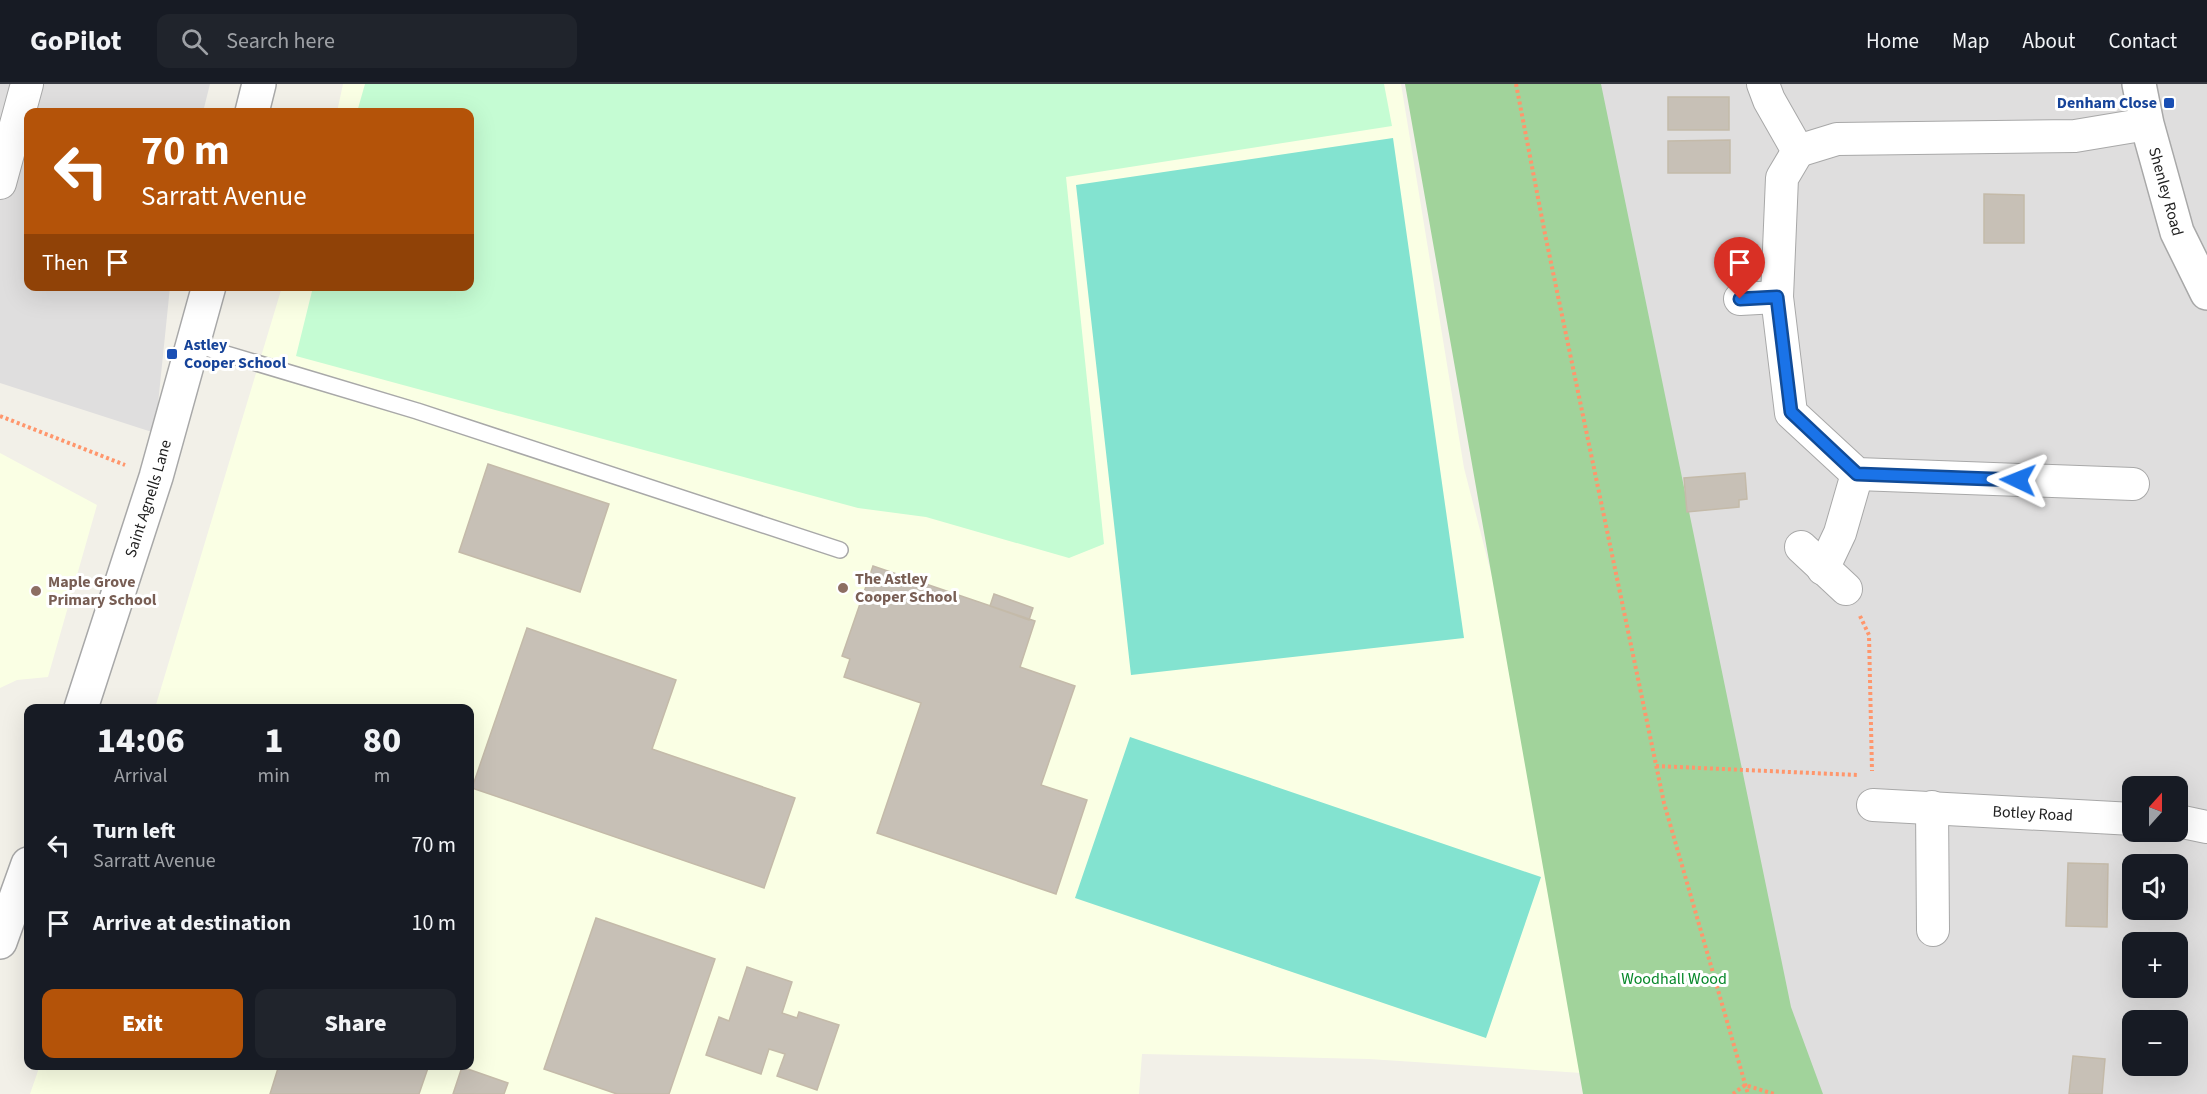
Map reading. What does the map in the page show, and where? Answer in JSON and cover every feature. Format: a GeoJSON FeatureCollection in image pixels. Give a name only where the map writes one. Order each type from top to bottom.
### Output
{"type":"FeatureCollection","features":[{"type":"Feature","properties":{"kind":"street"},"geometry":{"type":"LineString","coordinates":[[0,183],[27,84]]}},
{"type":"Feature","properties":{"kind":"street"},"geometry":{"type":"LineString","coordinates":[[253,108],[259,84]]}},
{"type":"Feature","properties":{"kind":"street"},"geometry":{"type":"LineString","coordinates":[[1763,84],[1769,100],[1798,151]]}},
{"type":"Feature","properties":{"kind":"street","name":"Shenley Road"},"geometry":{"type":"LineString","coordinates":[[2139,84],[2146,124],[2178,232],[2207,293]]}},
{"type":"Feature","properties":{"kind":"street"},"geometry":{"type":"LineString","coordinates":[[2133,484],[1857,474],[1791,412],[1777,297],[1782,178],[1798,151],[1837,139],[2075,136],[2146,124]]}},
{"type":"Feature","properties":{"kind":"street","name":"Saint Agnells Lane"},"geometry":{"type":"LineString","coordinates":[[82,704],[156,477],[208,291]]}},
{"type":"Feature","properties":{"kind":"street"},"geometry":{"type":"LineString","coordinates":[[1740,299],[1777,297]]}},
{"type":"Feature","properties":{"kind":"street"},"geometry":{"type":"LineString","coordinates":[[1834,579],[1840,533],[1857,474]]}},
{"type":"Feature","properties":{"kind":"street"},"geometry":{"type":"LineString","coordinates":[[1801,547],[1834,579]]}},
{"type":"Feature","properties":{"kind":"street","name":"Botley Road"},"geometry":{"type":"LineString","coordinates":[[1873,791],[1932,807],[2122,818]]}},
{"type":"Feature","properties":{"kind":"street"},"geometry":{"type":"LineString","coordinates":[[1932,807],[1933,930]]}},
{"type":"Feature","properties":{"kind":"street"},"geometry":{"type":"LineString","coordinates":[[2188,823],[2207,827]]}},
{"type":"Feature","properties":{"kind":"street"},"geometry":{"type":"LineString","coordinates":[[1,935],[24,875]]}},
{"type":"Feature","properties":{"kind":"lane"},"geometry":{"type":"LineString","coordinates":[[193,344],[417,411],[840,550]]}},
{"type":"Feature","properties":{"kind":"path"},"geometry":{"type":"LineString","coordinates":[[1516,84],[1545,234],[1664,803],[1748,1094]]}},
{"type":"Feature","properties":{"kind":"path"},"geometry":{"type":"LineString","coordinates":[[0,416],[156,477]]}},
{"type":"Feature","properties":{"kind":"path"},"geometry":{"type":"LineString","coordinates":[[1656,766],[1873,791],[1869,634],[1834,579]]}},
{"type":"Feature","properties":{"kind":"path"},"geometry":{"type":"LineString","coordinates":[[1734,1094],[1745,1085]]}},
{"type":"Feature","properties":{"kind":"path"},"geometry":{"type":"LineString","coordinates":[[1745,1085],[1774,1094]]}},
{"type":"Feature","properties":{"kind":"shaded area"},"geometry":{"type":"Polygon","coordinates":[[[0,84],[210,84],[204,108],[24,108],[24,291],[170,291],[155,433],[0,383],[0,84]]]}},
{"type":"Feature","properties":{"kind":"shaded area","name":"The Astley Cooper School"},"geometry":{"type":"Polygon","coordinates":[[[343,84],[1401,84],[1464,468],[1537,752],[1659,1078],[1369,1059],[1142,1054],[1139,1094],[30,1094],[38,1070],[474,1070],[474,704],[156,704],[281,291],[474,291],[474,108],[338,108],[343,84]]]}},
{"type":"Feature","properties":{"kind":"shaded area"},"geometry":{"type":"Polygon","coordinates":[[[1555,84],[2207,84],[2207,1094],[1756,1094],[1555,84]]]}},
{"type":"Feature","properties":{"kind":"shaded area"},"geometry":{"type":"Polygon","coordinates":[[[1393,138],[1464,638],[1131,675],[1076,185],[1393,138]]]}},
{"type":"Feature","properties":{"kind":"shaded area","name":"Maple Grove Primary School"},"geometry":{"type":"Polygon","coordinates":[[[0,453],[97,505],[48,677],[17,680],[0,688],[0,453]]]}},
{"type":"Feature","properties":{"kind":"shaded area"},"geometry":{"type":"Polygon","coordinates":[[[1130,737],[1541,877],[1486,1038],[1075,898],[1130,737]]]}},
{"type":"Feature","properties":{"kind":"green space"},"geometry":{"type":"Polygon","coordinates":[[[365,84],[1384,84],[1392,126],[1066,177],[1104,544],[1069,558],[926,517],[858,508],[296,356],[312,291],[474,291],[474,108],[358,108],[365,84]]]}},
{"type":"Feature","properties":{"kind":"green space","name":"Woodhall Wood"},"geometry":{"type":"Polygon","coordinates":[[[1405,84],[1601,84],[1791,1007],[1823,1094],[1583,1094],[1405,84]]]}},
{"type":"Feature","properties":{"kind":"building"},"geometry":{"type":"Polygon","coordinates":[[[1668,97],[1729,97],[1729,130],[1668,130],[1668,97]]]}},
{"type":"Feature","properties":{"kind":"building"},"geometry":{"type":"Polygon","coordinates":[[[1730,140],[1730,173],[1668,173],[1668,141],[1730,140]]]}},
{"type":"Feature","properties":{"kind":"building"},"geometry":{"type":"Polygon","coordinates":[[[1984,194],[2024,195],[2024,243],[1984,243],[1984,194]]]}},
{"type":"Feature","properties":{"kind":"building"},"geometry":{"type":"Polygon","coordinates":[[[488,464],[609,504],[580,592],[459,552],[488,464]]]}},
{"type":"Feature","properties":{"kind":"building"},"geometry":{"type":"Polygon","coordinates":[[[1745,473],[1747,499],[1739,500],[1739,507],[1687,512],[1684,478],[1745,473]]]}},
{"type":"Feature","properties":{"kind":"building"},"geometry":{"type":"Polygon","coordinates":[[[873,566],[1035,621],[1020,667],[1075,686],[1041,785],[1087,800],[1056,894],[877,833],[921,703],[844,677],[850,659],[842,656],[873,566]]]}},
{"type":"Feature","properties":{"kind":"building"},"geometry":{"type":"Polygon","coordinates":[[[994,594],[1033,608],[1029,620],[990,606],[994,594]]]}},
{"type":"Feature","properties":{"kind":"building"},"geometry":{"type":"Polygon","coordinates":[[[527,628],[676,680],[652,749],[795,798],[764,888],[474,789],[474,782],[527,628]]]}},
{"type":"Feature","properties":{"kind":"building"},"geometry":{"type":"Polygon","coordinates":[[[2068,863],[2108,864],[2107,927],[2066,926],[2068,863]]]}},
{"type":"Feature","properties":{"kind":"building"},"geometry":{"type":"Polygon","coordinates":[[[596,918],[715,959],[669,1094],[617,1094],[544,1069],[596,918]]]}},
{"type":"Feature","properties":{"kind":"building"},"geometry":{"type":"Polygon","coordinates":[[[747,967],[792,982],[782,1013],[797,1018],[799,1012],[839,1025],[817,1090],[777,1076],[785,1054],[769,1049],[761,1074],[706,1055],[719,1017],[729,1021],[747,967]]]}},
{"type":"Feature","properties":{"kind":"building"},"geometry":{"type":"Polygon","coordinates":[[[2073,1056],[2105,1059],[2102,1094],[2069,1094],[2073,1056]]]}},
{"type":"Feature","properties":{"kind":"building"},"geometry":{"type":"Polygon","coordinates":[[[277,1070],[427,1070],[419,1094],[270,1094],[277,1070]]]}},
{"type":"Feature","properties":{"kind":"building"},"geometry":{"type":"Polygon","coordinates":[[[461,1070],[471,1070],[508,1083],[504,1094],[453,1094],[461,1070]]]}},
{"type":"Feature","properties":{"kind":"place","name":"Denham Close"},"geometry":{"type":"Point","coordinates":[2169,103]}},
{"type":"Feature","properties":{"kind":"place","name":"Astley Cooper School"},"geometry":{"type":"Point","coordinates":[172,354]}},
{"type":"Feature","properties":{"kind":"place","name":"The Astley Cooper School"},"geometry":{"type":"Point","coordinates":[843,588]}},
{"type":"Feature","properties":{"kind":"place","name":"Maple Grove Primary School"},"geometry":{"type":"Point","coordinates":[36,591]}},
{"type":"Feature","properties":{"kind":"route"},"geometry":{"type":"LineString","coordinates":[[1740,299],[1777,297],[1791,412],[1857,474],[2018,480]]}}]}
